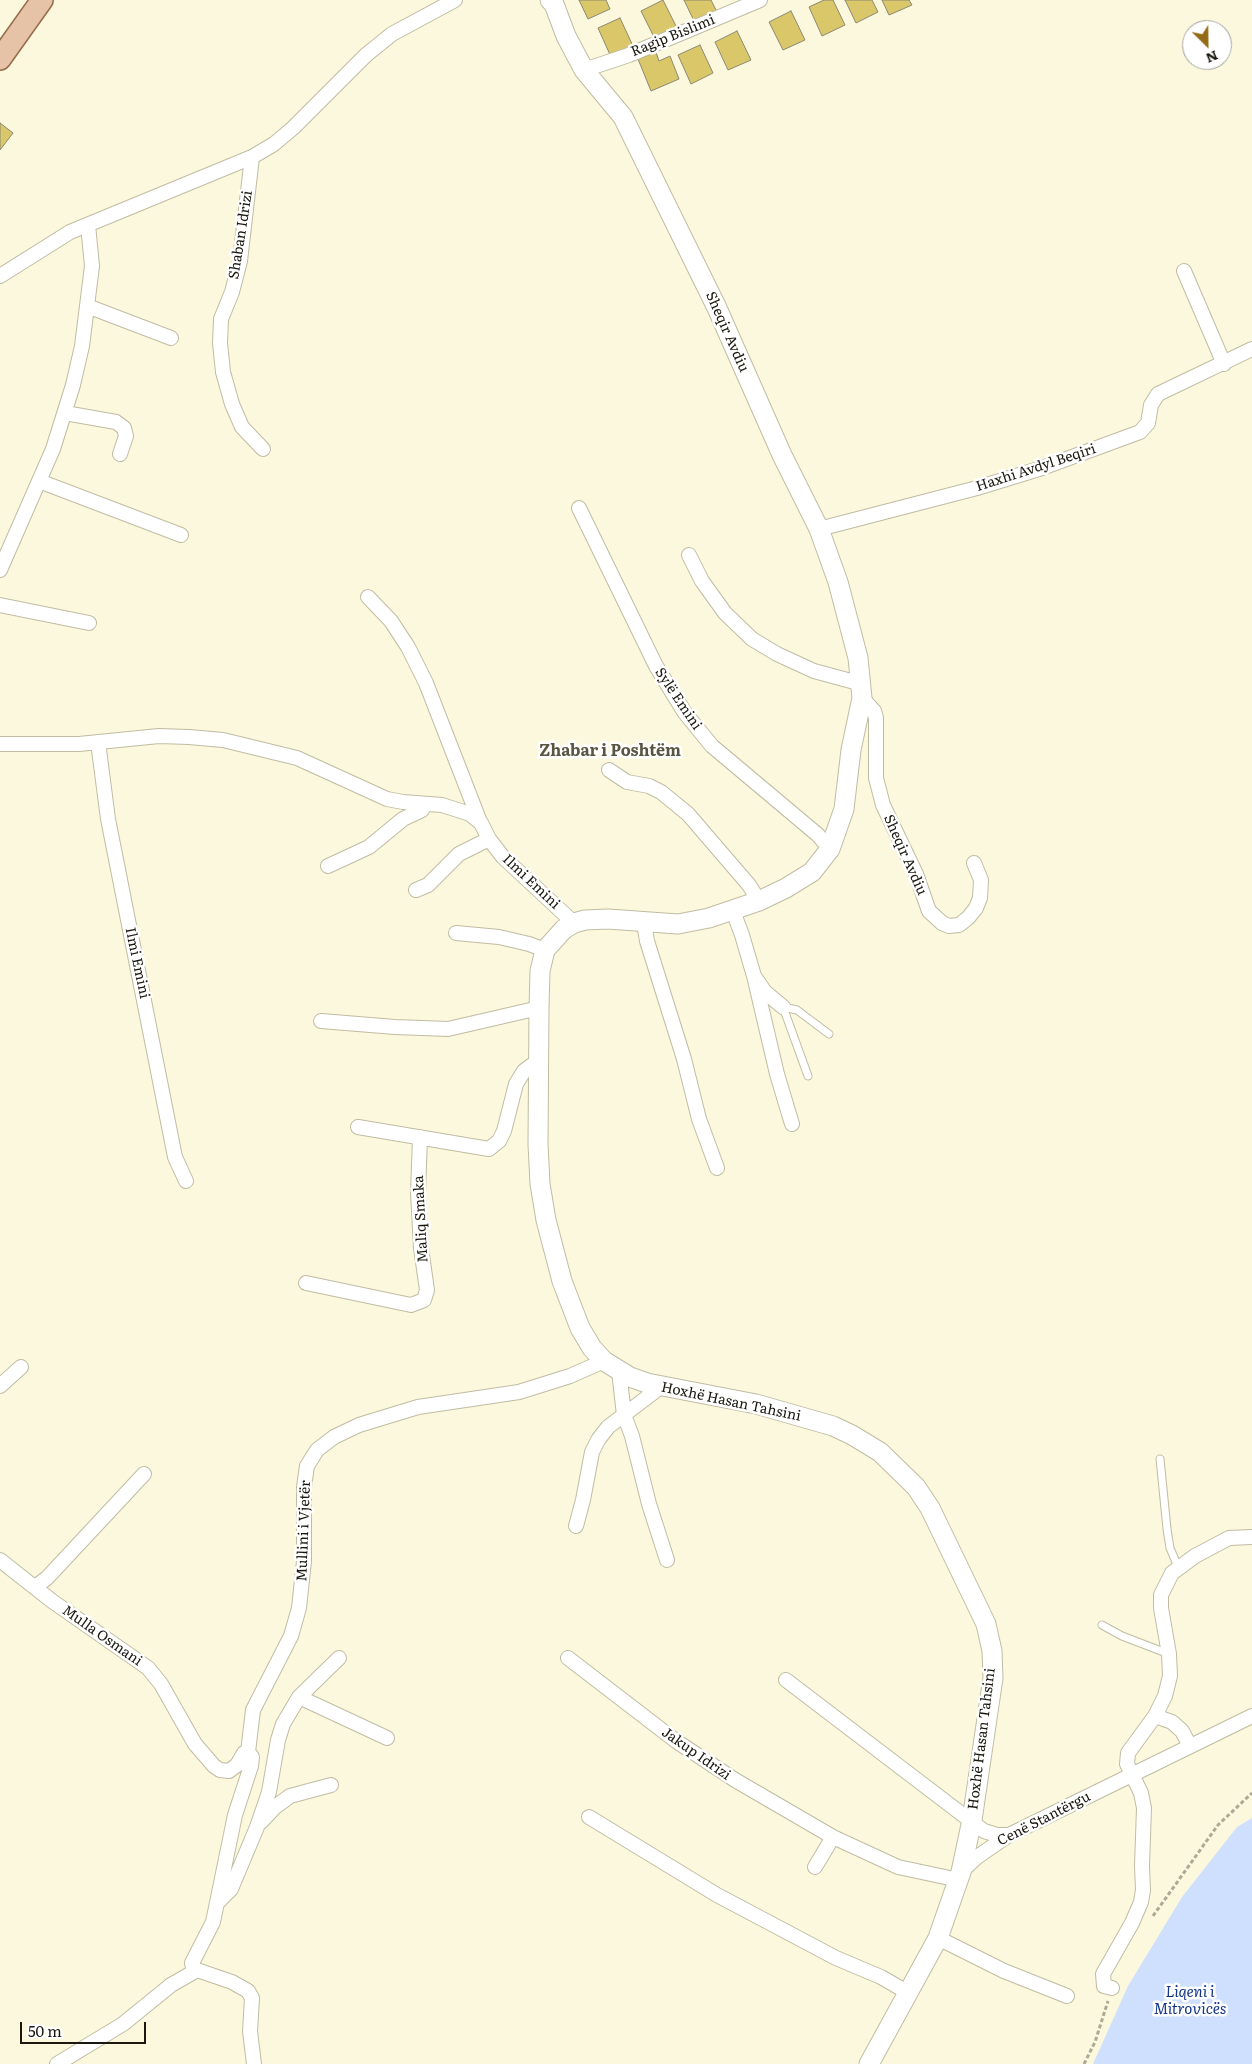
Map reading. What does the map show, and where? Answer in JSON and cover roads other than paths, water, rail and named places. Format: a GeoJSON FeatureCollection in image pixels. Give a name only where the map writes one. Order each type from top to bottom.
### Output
{"type":"FeatureCollection","features":[{"type":"Feature","properties":{"kind":"main road"},"geometry":{"type":"LineString","coordinates":[[0,59],[42,0]]}},
{"type":"Feature","properties":{"kind":"street"},"geometry":{"type":"LineString","coordinates":[[0,276],[53,242],[88,225],[252,157],[274,144],[293,128],[366,55],[392,34],[456,0]]}},
{"type":"Feature","properties":{"kind":"street","name":"Sheqir Avdiu"},"geometry":{"type":"LineString","coordinates":[[550,0],[554,4],[566,36],[584,70],[623,117],[717,308],[782,455],[819,529],[838,582],[858,658],[862,691],[851,750],[844,809],[830,850],[812,872],[786,888],[733,912],[678,924],[644,924],[608,919],[585,920],[574,923]]}},
{"type":"Feature","properties":{"kind":"street","name":"Ragip Bislimi"},"geometry":{"type":"LineString","coordinates":[[584,70],[629,55],[760,0]]}},
{"type":"Feature","properties":{"kind":"street","name":"Shaban Idrizi"},"geometry":{"type":"LineString","coordinates":[[252,157],[240,261],[232,292],[221,319],[220,343],[222,372],[232,404],[242,427],[263,448]]}},
{"type":"Feature","properties":{"kind":"street"},"geometry":{"type":"LineString","coordinates":[[0,570],[39,481],[65,413],[82,346],[92,266],[88,225]]}},
{"type":"Feature","properties":{"kind":"street"},"geometry":{"type":"LineString","coordinates":[[1184,271],[1224,364]]}},
{"type":"Feature","properties":{"kind":"street"},"geometry":{"type":"LineString","coordinates":[[87,306],[171,338]]}},
{"type":"Feature","properties":{"kind":"street","name":"Haxhi Avdyl Beqiri"},"geometry":{"type":"LineString","coordinates":[[819,529],[977,488],[1042,468],[1140,432],[1148,423],[1151,405],[1158,394],[1252,349]]}},
{"type":"Feature","properties":{"kind":"street"},"geometry":{"type":"LineString","coordinates":[[65,413],[116,422],[124,428],[126,436],[120,454]]}},
{"type":"Feature","properties":{"kind":"street"},"geometry":{"type":"LineString","coordinates":[[39,481],[181,535]]}},
{"type":"Feature","properties":{"kind":"street","name":"Sylë Emini"},"geometry":{"type":"LineString","coordinates":[[579,508],[656,666],[685,713],[712,746],[797,817],[830,850]]}},
{"type":"Feature","properties":{"kind":"street"},"geometry":{"type":"LineString","coordinates":[[689,555],[702,581],[725,613],[752,639],[777,654],[862,691]]}},
{"type":"Feature","properties":{"kind":"street","name":"Ilmi Emini"},"geometry":{"type":"LineString","coordinates":[[368,597],[391,620],[408,647],[422,676],[489,839],[535,889],[564,912],[574,923]]}},
{"type":"Feature","properties":{"kind":"street"},"geometry":{"type":"LineString","coordinates":[[0,604],[89,623]]}},
{"type":"Feature","properties":{"kind":"street","name":"Sheqir Avdiu"},"geometry":{"type":"LineString","coordinates":[[862,691],[876,718],[876,778],[883,805],[916,874],[929,911],[942,923],[949,926],[958,925],[968,918],[976,908],[980,898],[982,880],[974,863]]}},
{"type":"Feature","properties":{"kind":"street"},"geometry":{"type":"LineString","coordinates":[[0,744],[69,744],[160,736],[223,740],[297,758],[388,799],[458,809],[470,814],[481,823]]}},
{"type":"Feature","properties":{"kind":"street","name":"Ilmi Emini"},"geometry":{"type":"LineString","coordinates":[[98,742],[108,819],[175,1157],[186,1181]]}},
{"type":"Feature","properties":{"kind":"street"},"geometry":{"type":"LineString","coordinates":[[609,770],[627,782],[649,786],[661,792],[688,814],[749,885],[759,901]]}},
{"type":"Feature","properties":{"kind":"street"},"geometry":{"type":"LineString","coordinates":[[328,866],[369,847],[403,819],[422,810],[425,805]]}},
{"type":"Feature","properties":{"kind":"street"},"geometry":{"type":"LineString","coordinates":[[416,890],[428,885],[459,854],[489,839]]}},
{"type":"Feature","properties":{"kind":"street"},"geometry":{"type":"LineString","coordinates":[[733,912],[754,976],[777,1074],[792,1124]]}},
{"type":"Feature","properties":{"kind":"street"},"geometry":{"type":"LineString","coordinates":[[456,933],[499,937],[529,944],[544,950],[564,928],[574,923]]}},
{"type":"Feature","properties":{"kind":"street"},"geometry":{"type":"LineString","coordinates":[[644,924],[647,941],[684,1059],[699,1119],[717,1168]]}},
{"type":"Feature","properties":{"kind":"street","name":"Hoxhë Hasan Tahsini"},"geometry":{"type":"LineString","coordinates":[[544,950],[540,972],[539,1008],[538,1144],[540,1184],[546,1220],[562,1281],[580,1328],[592,1348],[612,1366],[646,1383],[756,1404],[833,1426],[880,1452],[916,1487],[947,1539],[974,1594],[986,1624],[992,1651],[993,1678],[972,1820],[960,1876],[938,1938],[869,2064]]}},
{"type":"Feature","properties":{"kind":"street"},"geometry":{"type":"LineString","coordinates":[[754,976],[765,992],[783,1007]]}},
{"type":"Feature","properties":{"kind":"street"},"geometry":{"type":"LineString","coordinates":[[321,1021],[394,1028],[448,1029],[539,1008]]}},
{"type":"Feature","properties":{"kind":"street"},"geometry":{"type":"LineString","coordinates":[[358,1127],[420,1136],[481,1148],[494,1146],[504,1131],[516,1084],[524,1071],[532,1065],[539,1064]]}},
{"type":"Feature","properties":{"kind":"street","name":"Maliq Smaka"},"geometry":{"type":"LineString","coordinates":[[306,1283],[411,1305],[424,1300],[428,1290],[421,1248],[418,1193],[420,1136]]}},
{"type":"Feature","properties":{"kind":"street"},"geometry":{"type":"LineString","coordinates":[[612,1366],[649,1504],[667,1560]]}},
{"type":"Feature","properties":{"kind":"street","name":"Mullini i Vjetër"},"geometry":{"type":"LineString","coordinates":[[197,1970],[193,1967],[192,1963],[213,1922],[236,1815],[251,1766],[252,1757],[248,1752],[253,1710],[291,1636],[299,1608],[304,1561],[306,1473],[307,1466],[317,1450],[342,1433],[401,1412],[465,1398],[519,1392],[570,1376],[612,1366]]}},
{"type":"Feature","properties":{"kind":"street"},"geometry":{"type":"LineString","coordinates":[[0,1386],[21,1367]]}},
{"type":"Feature","properties":{"kind":"street"},"geometry":{"type":"LineString","coordinates":[[576,1526],[592,1452],[603,1433],[662,1386]]}},
{"type":"Feature","properties":{"kind":"street"},"geometry":{"type":"LineString","coordinates":[[41,1591],[47,1578],[144,1474]]}},
{"type":"Feature","properties":{"kind":"street"},"geometry":{"type":"LineString","coordinates":[[41,1591],[144,1489]]}},
{"type":"Feature","properties":{"kind":"street"},"geometry":{"type":"LineString","coordinates":[[1112,1988],[1104,1986],[1103,1974],[1132,1923],[1141,1902],[1143,1890],[1144,1808],[1141,1792],[1127,1764],[1128,1753],[1155,1716],[1165,1696],[1170,1676],[1161,1595],[1166,1582],[1178,1567],[1215,1544],[1229,1538],[1252,1537]]}},
{"type":"Feature","properties":{"kind":"street","name":"Mulla Osmani"},"geometry":{"type":"LineString","coordinates":[[0,1560],[148,1668],[161,1684],[195,1744],[214,1766],[220,1770],[229,1771],[237,1765],[244,1753],[248,1752]]}},
{"type":"Feature","properties":{"kind":"street","name":"Mullini i Vjetër"},"geometry":{"type":"LineString","coordinates":[[218,1902],[230,1889],[257,1827],[274,1772],[278,1740],[283,1724],[299,1697],[340,1658]]}},
{"type":"Feature","properties":{"kind":"street","name":"Jakup Idrizi"},"geometry":{"type":"LineString","coordinates":[[568,1658],[676,1741],[735,1780],[833,1837],[898,1866],[960,1876]]}},
{"type":"Feature","properties":{"kind":"street","name":"Hoxhë Hasan Tahsini"},"geometry":{"type":"LineString","coordinates":[[786,1680],[972,1820]]}},
{"type":"Feature","properties":{"kind":"street"},"geometry":{"type":"LineString","coordinates":[[299,1697],[387,1738]]}},
{"type":"Feature","properties":{"kind":"street"},"geometry":{"type":"LineString","coordinates":[[1155,1716],[1172,1722],[1182,1731],[1190,1746]]}},
{"type":"Feature","properties":{"kind":"street","name":"Cenë Stantërgu"},"geometry":{"type":"LineString","coordinates":[[960,1876],[977,1857],[1009,1835],[1132,1773],[1252,1716]]}},
{"type":"Feature","properties":{"kind":"street","name":"Mullini i Vjetër"},"geometry":{"type":"LineString","coordinates":[[257,1827],[275,1807],[290,1796],[331,1785]]}},
{"type":"Feature","properties":{"kind":"street"},"geometry":{"type":"LineString","coordinates":[[589,1817],[717,1895],[836,1958],[881,1977],[907,1992]]}},
{"type":"Feature","properties":{"kind":"street"},"geometry":{"type":"LineString","coordinates":[[972,1820],[989,1834],[1009,1835]]}},
{"type":"Feature","properties":{"kind":"street"},"geometry":{"type":"LineString","coordinates":[[815,1867],[833,1837]]}},
{"type":"Feature","properties":{"kind":"street"},"geometry":{"type":"LineString","coordinates":[[938,1938],[1004,1971],[1067,1996]]}},
{"type":"Feature","properties":{"kind":"street"},"geometry":{"type":"LineString","coordinates":[[57,2064],[123,2024],[170,1986],[197,1970],[232,1982],[248,1991],[252,1998],[250,2031],[254,2064]]}},
{"type":"Feature","properties":{"kind":"lane"},"geometry":{"type":"LineString","coordinates":[[783,1007],[797,1010],[829,1034]]}},
{"type":"Feature","properties":{"kind":"lane"},"geometry":{"type":"LineString","coordinates":[[783,1007],[808,1076]]}},
{"type":"Feature","properties":{"kind":"lane"},"geometry":{"type":"LineString","coordinates":[[1160,1459],[1170,1548],[1178,1567]]}},
{"type":"Feature","properties":{"kind":"lane"},"geometry":{"type":"LineString","coordinates":[[1102,1624],[1122,1636],[1169,1654]]}},
{"type":"Feature","properties":{"kind":"water","name":"Liqeni i Mitrovicës"},"geometry":{"type":"Polygon","coordinates":[[[1252,1818],[1252,2064],[1093,2064],[1128,1986],[1182,1897],[1237,1827],[1252,1818]]]}},
{"type":"Feature","properties":{"kind":"district","name":"Zhabar i Poshtëm"},"geometry":{"type":"Point","coordinates":[610,751]}}]}
